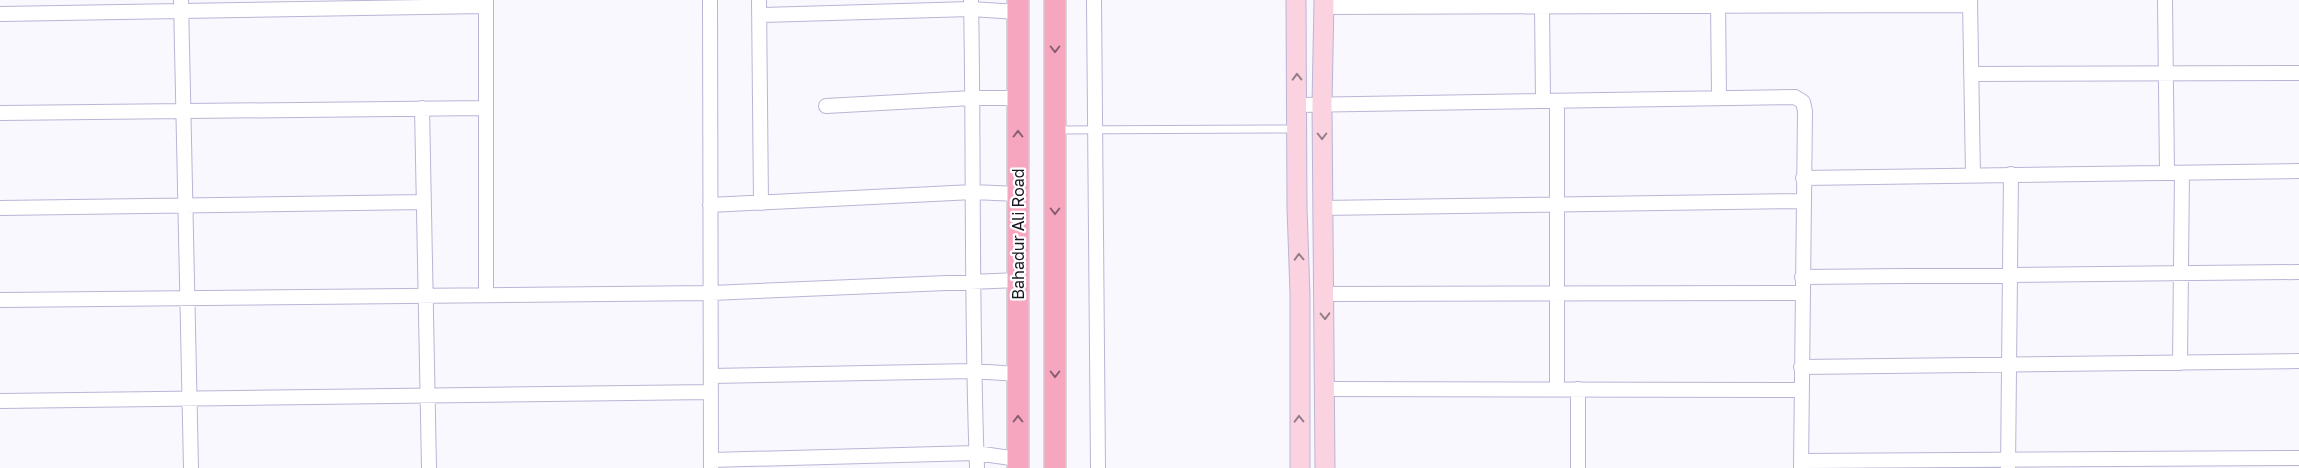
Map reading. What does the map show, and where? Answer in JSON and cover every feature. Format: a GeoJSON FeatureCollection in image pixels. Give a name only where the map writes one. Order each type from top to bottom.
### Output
{"type":"FeatureCollection","features":[{"type":"Feature","properties":{"kind":"main road"},"geometry":{"type":"LineString","coordinates":[[1055,0],[1055,468]]}},
{"type":"Feature","properties":{"kind":"main road","name":"Bahadur Ali Road"},"geometry":{"type":"LineString","coordinates":[[1018,6],[1018,463]]}},
{"type":"Feature","properties":{"kind":"street"},"geometry":{"type":"LineString","coordinates":[[710,0],[711,464],[976,453],[1018,463]]}},
{"type":"Feature","properties":{"kind":"street"},"geometry":{"type":"LineString","coordinates":[[759,0],[761,203]]}},
{"type":"Feature","properties":{"kind":"street"},"geometry":{"type":"LineString","coordinates":[[1094,0],[1098,468]]}},
{"type":"Feature","properties":{"kind":"street"},"geometry":{"type":"LineString","coordinates":[[1296,0],[1300,468]]}},
{"type":"Feature","properties":{"kind":"street"},"geometry":{"type":"LineString","coordinates":[[2165,0],[2167,173]]}},
{"type":"Feature","properties":{"kind":"street"},"geometry":{"type":"LineString","coordinates":[[1325,468],[1325,294],[1322,208],[1324,4],[1510,4],[1542,7],[1718,3],[1970,2],[1973,175]]}},
{"type":"Feature","properties":{"kind":"street"},"geometry":{"type":"LineString","coordinates":[[0,14],[181,5],[486,3],[486,295]]}},
{"type":"Feature","properties":{"kind":"street"},"geometry":{"type":"LineString","coordinates":[[1718,3],[1719,98]]}},
{"type":"Feature","properties":{"kind":"street"},"geometry":{"type":"LineString","coordinates":[[759,14],[971,4],[1018,6]]}},
{"type":"Feature","properties":{"kind":"street"},"geometry":{"type":"LineString","coordinates":[[971,4],[973,372],[976,468]]}},
{"type":"Feature","properties":{"kind":"street"},"geometry":{"type":"LineString","coordinates":[[181,5],[191,468]]}},
{"type":"Feature","properties":{"kind":"street"},"geometry":{"type":"LineString","coordinates":[[1542,7],[1557,204],[1557,389]]}},
{"type":"Feature","properties":{"kind":"street"},"geometry":{"type":"LineString","coordinates":[[1971,74],[2299,73]]}},
{"type":"Feature","properties":{"kind":"street"},"geometry":{"type":"LineString","coordinates":[[1298,105],[1795,97],[1803,102],[1805,111],[1801,465],[2181,463],[2299,458]]}},
{"type":"Feature","properties":{"kind":"street"},"geometry":{"type":"LineString","coordinates":[[826,106],[972,98],[1018,98]]}},
{"type":"Feature","properties":{"kind":"street"},"geometry":{"type":"LineString","coordinates":[[422,108],[429,468]]}},
{"type":"Feature","properties":{"kind":"street"},"geometry":{"type":"LineString","coordinates":[[0,113],[485,108]]}},
{"type":"Feature","properties":{"kind":"street"},"geometry":{"type":"LineString","coordinates":[[1803,178],[2299,171]]}},
{"type":"Feature","properties":{"kind":"street"},"geometry":{"type":"LineString","coordinates":[[2180,363],[2182,173]]}},
{"type":"Feature","properties":{"kind":"street"},"geometry":{"type":"LineString","coordinates":[[2008,464],[2011,174]]}},
{"type":"Feature","properties":{"kind":"street"},"geometry":{"type":"LineString","coordinates":[[710,205],[973,192],[1018,194]]}},
{"type":"Feature","properties":{"kind":"street"},"geometry":{"type":"LineString","coordinates":[[1322,208],[1803,201]]}},
{"type":"Feature","properties":{"kind":"street"},"geometry":{"type":"LineString","coordinates":[[0,208],[424,202]]}},
{"type":"Feature","properties":{"kind":"street"},"geometry":{"type":"LineString","coordinates":[[1802,277],[2299,272]]}},
{"type":"Feature","properties":{"kind":"street"},"geometry":{"type":"LineString","coordinates":[[0,300],[711,293],[974,284],[1019,280]]}},
{"type":"Feature","properties":{"kind":"street"},"geometry":{"type":"LineString","coordinates":[[1325,294],[1802,294]]}},
{"type":"Feature","properties":{"kind":"street"},"geometry":{"type":"LineString","coordinates":[[1801,367],[2299,361]]}},
{"type":"Feature","properties":{"kind":"street"},"geometry":{"type":"LineString","coordinates":[[711,376],[973,372],[1018,374]]}},
{"type":"Feature","properties":{"kind":"street"},"geometry":{"type":"LineString","coordinates":[[1326,389],[1801,390]]}},
{"type":"Feature","properties":{"kind":"street"},"geometry":{"type":"LineString","coordinates":[[1578,389],[1578,468]]}},
{"type":"Feature","properties":{"kind":"street"},"geometry":{"type":"LineString","coordinates":[[0,401],[711,392]]}},
{"type":"Feature","properties":{"kind":"lane"},"geometry":{"type":"LineString","coordinates":[[1055,130],[1298,129]]}}]}
